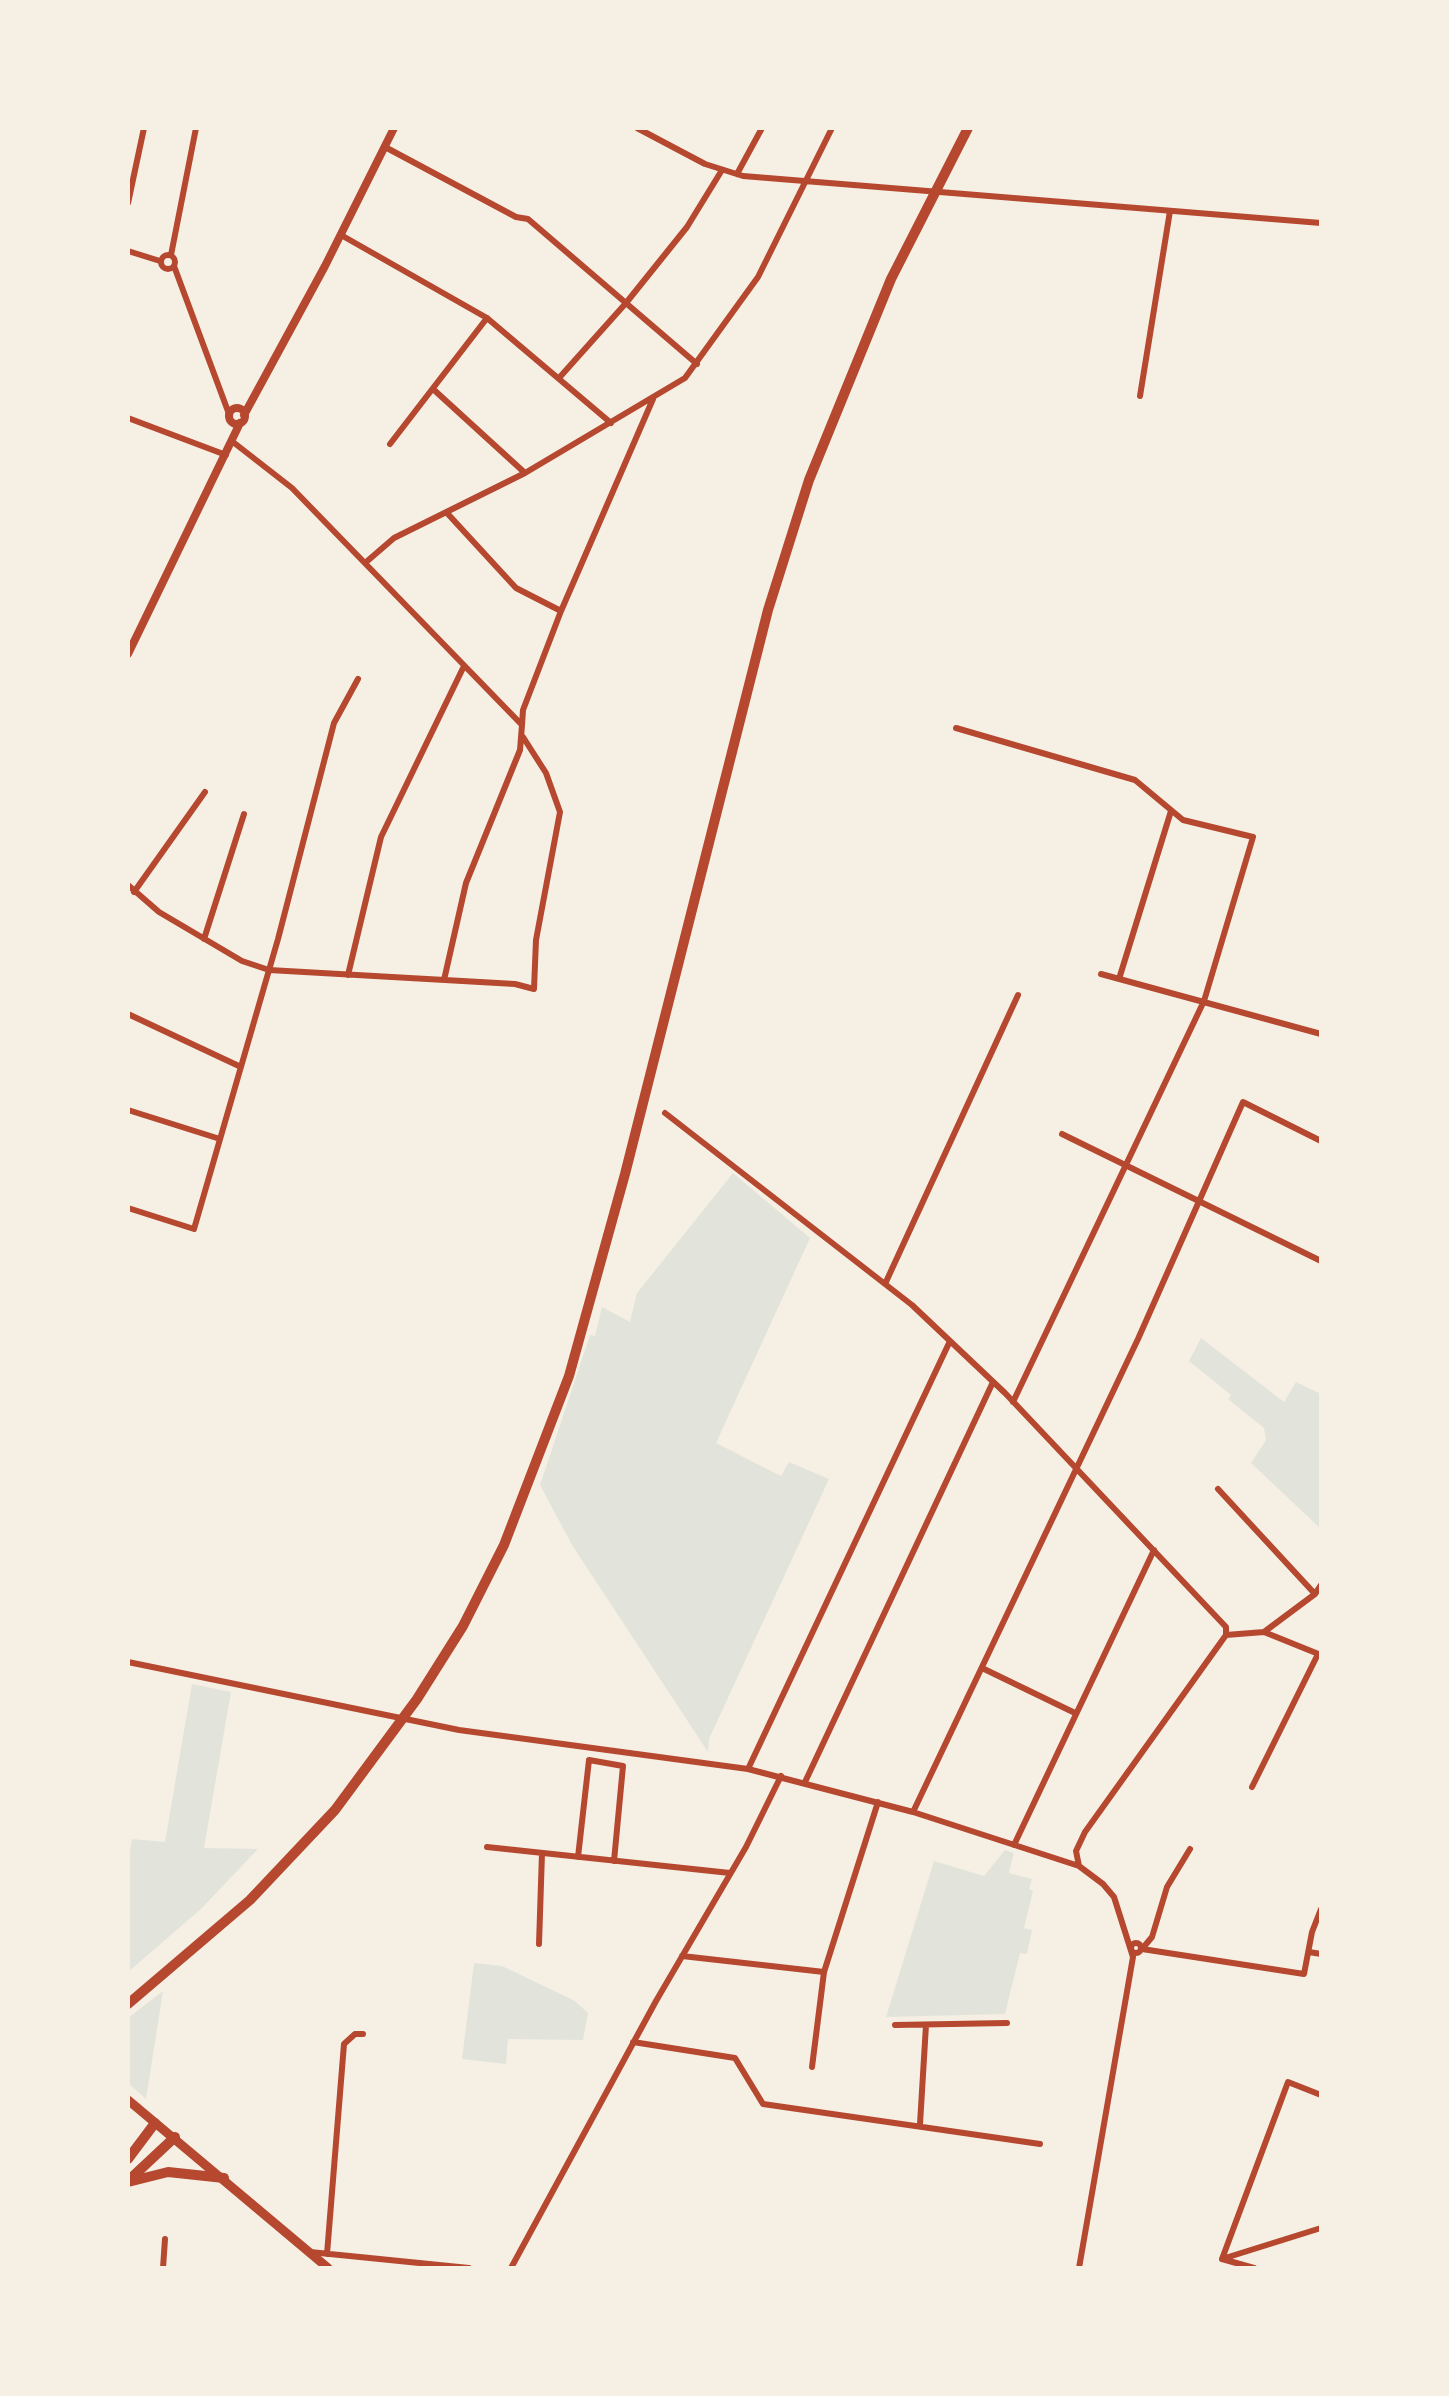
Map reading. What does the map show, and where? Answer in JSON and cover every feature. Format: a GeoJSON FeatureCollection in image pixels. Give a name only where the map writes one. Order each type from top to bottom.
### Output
{"type":"FeatureCollection","features":[{"type":"Feature","properties":{"kind":"highway"},"geometry":{"type":"LineString","coordinates":[[128,2004],[197,1948],[292,1858],[335,1810],[417,1699],[463,1626],[504,1545],[569,1376],[625,1174],[768,610],[814,467],[891,279],[968,128]]}},
{"type":"Feature","properties":{"kind":"highway"},"geometry":{"type":"LineString","coordinates":[[128,2159],[155,2123]]}},
{"type":"Feature","properties":{"kind":"highway"},"geometry":{"type":"LineString","coordinates":[[128,2182],[175,2137]]}},
{"type":"Feature","properties":{"kind":"highway"},"geometry":{"type":"LineString","coordinates":[[128,2182],[168,2172],[224,2178]]}},
{"type":"Feature","properties":{"kind":"main road"},"geometry":{"type":"LineString","coordinates":[[128,2100],[328,2268]]}},
{"type":"Feature","properties":{"kind":"street"},"geometry":{"type":"LineString","coordinates":[[128,203],[144,128]]}},
{"type":"Feature","properties":{"kind":"street"},"geometry":{"type":"LineString","coordinates":[[196,128],[171,255],[229,414],[237,409],[242,419]]}},
{"type":"Feature","properties":{"kind":"street"},"geometry":{"type":"LineString","coordinates":[[128,654],[242,419],[341,235],[394,128]]}},
{"type":"Feature","properties":{"kind":"street"},"geometry":{"type":"LineString","coordinates":[[637,128],[652,132],[722,170],[737,174],[1321,223]]}},
{"type":"Feature","properties":{"kind":"street"},"geometry":{"type":"LineString","coordinates":[[737,174],[762,128]]}},
{"type":"Feature","properties":{"kind":"street"},"geometry":{"type":"LineString","coordinates":[[365,563],[394,538],[525,473],[685,378],[758,277],[832,128]]}},
{"type":"Feature","properties":{"kind":"street"},"geometry":{"type":"LineString","coordinates":[[385,147],[516,217],[528,219],[697,364]]}},
{"type":"Feature","properties":{"kind":"street"},"geometry":{"type":"LineString","coordinates":[[559,378],[626,303],[687,227],[722,170]]}},
{"type":"Feature","properties":{"kind":"street"},"geometry":{"type":"LineString","coordinates":[[1140,396],[1170,211]]}},
{"type":"Feature","properties":{"kind":"street"},"geometry":{"type":"LineString","coordinates":[[341,235],[487,318],[611,423]]}},
{"type":"Feature","properties":{"kind":"street"},"geometry":{"type":"LineString","coordinates":[[128,251],[160,261],[164,269],[174,266]]}},
{"type":"Feature","properties":{"kind":"street"},"geometry":{"type":"LineString","coordinates":[[160,261],[164,255],[171,255]]}},
{"type":"Feature","properties":{"kind":"street"},"geometry":{"type":"LineString","coordinates":[[390,444],[487,318]]}},
{"type":"Feature","properties":{"kind":"street"},"geometry":{"type":"LineString","coordinates":[[433,389],[525,473]]}},
{"type":"Feature","properties":{"kind":"street"},"geometry":{"type":"LineString","coordinates":[[444,980],[466,883],[523,737],[523,710],[561,611],[653,398]]}},
{"type":"Feature","properties":{"kind":"street"},"geometry":{"type":"LineString","coordinates":[[128,418],[226,456]]}},
{"type":"Feature","properties":{"kind":"street"},"geometry":{"type":"LineString","coordinates":[[233,442],[292,488],[522,725]]}},
{"type":"Feature","properties":{"kind":"street"},"geometry":{"type":"LineString","coordinates":[[447,513],[516,588],[561,611]]}},
{"type":"Feature","properties":{"kind":"street"},"geometry":{"type":"LineString","coordinates":[[348,975],[381,837],[464,666]]}},
{"type":"Feature","properties":{"kind":"street"},"geometry":{"type":"LineString","coordinates":[[128,1208],[194,1229],[269,970],[334,723],[358,679]]}},
{"type":"Feature","properties":{"kind":"street"},"geometry":{"type":"LineString","coordinates":[[956,728],[1135,780],[1183,820],[1253,837],[1204,1001],[1013,1402]]}},
{"type":"Feature","properties":{"kind":"street"},"geometry":{"type":"LineString","coordinates":[[128,885],[159,912],[242,961],[269,970],[515,984],[534,989],[536,940],[560,812],[546,773],[523,737]]}},
{"type":"Feature","properties":{"kind":"street"},"geometry":{"type":"LineString","coordinates":[[134,892],[205,792]]}},
{"type":"Feature","properties":{"kind":"street"},"geometry":{"type":"LineString","coordinates":[[1119,979],[1171,811]]}},
{"type":"Feature","properties":{"kind":"street"},"geometry":{"type":"LineString","coordinates":[[204,939],[244,814]]}},
{"type":"Feature","properties":{"kind":"street"},"geometry":{"type":"LineString","coordinates":[[1101,974],[1321,1034]]}},
{"type":"Feature","properties":{"kind":"street"},"geometry":{"type":"LineString","coordinates":[[885,1284],[1018,995]]}},
{"type":"Feature","properties":{"kind":"street"},"geometry":{"type":"LineString","coordinates":[[128,1014],[241,1067]]}},
{"type":"Feature","properties":{"kind":"street"},"geometry":{"type":"LineString","coordinates":[[913,1812],[1201,1200],[1243,1102],[1321,1141]]}},
{"type":"Feature","properties":{"kind":"street"},"geometry":{"type":"LineString","coordinates":[[128,1110],[220,1139]]}},
{"type":"Feature","properties":{"kind":"street"},"geometry":{"type":"LineString","coordinates":[[665,1113],[885,1284],[950,1341],[1013,1402],[1226,1627],[1226,1635],[1100,1807],[1078,1844],[1079,1866]]}},
{"type":"Feature","properties":{"kind":"street"},"geometry":{"type":"LineString","coordinates":[[1062,1134],[1321,1261]]}},
{"type":"Feature","properties":{"kind":"street"},"geometry":{"type":"LineString","coordinates":[[748,1769],[950,1341]]}},
{"type":"Feature","properties":{"kind":"street"},"geometry":{"type":"LineString","coordinates":[[805,1782],[993,1382]]}},
{"type":"Feature","properties":{"kind":"street"},"geometry":{"type":"LineString","coordinates":[[1218,1489],[1315,1594]]}},
{"type":"Feature","properties":{"kind":"street"},"geometry":{"type":"LineString","coordinates":[[1014,1845],[1154,1550]]}},
{"type":"Feature","properties":{"kind":"street"},"geometry":{"type":"LineString","coordinates":[[1264,1632],[1315,1594],[1321,1585]]}},
{"type":"Feature","properties":{"kind":"street"},"geometry":{"type":"LineString","coordinates":[[1226,1635],[1264,1632],[1319,1655],[1252,1787]]}},
{"type":"Feature","properties":{"kind":"street"},"geometry":{"type":"LineString","coordinates":[[128,1662],[459,1730],[781,1776],[913,1812],[1079,1866],[1103,1884],[1114,1897],[1131,1949],[1129,1995],[1079,2268]]}},
{"type":"Feature","properties":{"kind":"street"},"geometry":{"type":"LineString","coordinates":[[982,1668],[1075,1713]]}},
{"type":"Feature","properties":{"kind":"street"},"geometry":{"type":"LineString","coordinates":[[578,1857],[589,1760],[623,1766],[614,1861]]}},
{"type":"Feature","properties":{"kind":"street"},"geometry":{"type":"LineString","coordinates":[[511,2268],[781,1776]]}},
{"type":"Feature","properties":{"kind":"street"},"geometry":{"type":"LineString","coordinates":[[812,2067],[824,1972],[878,1802]]}},
{"type":"Feature","properties":{"kind":"street"},"geometry":{"type":"LineString","coordinates":[[487,1847],[730,1873]]}},
{"type":"Feature","properties":{"kind":"street"},"geometry":{"type":"LineString","coordinates":[[1142,1949],[1152,1937],[1167,1887],[1190,1849]]}},
{"type":"Feature","properties":{"kind":"street"},"geometry":{"type":"LineString","coordinates":[[539,1944],[542,1853]]}},
{"type":"Feature","properties":{"kind":"street"},"geometry":{"type":"LineString","coordinates":[[1131,1949],[1136,1943],[1142,1949],[1304,1974],[1312,1932],[1321,1909]]}},
{"type":"Feature","properties":{"kind":"street"},"geometry":{"type":"LineString","coordinates":[[1309,1952],[1321,1954]]}},
{"type":"Feature","properties":{"kind":"street"},"geometry":{"type":"LineString","coordinates":[[682,1956],[824,1972]]}},
{"type":"Feature","properties":{"kind":"street"},"geometry":{"type":"LineString","coordinates":[[895,2025],[1007,2023]]}},
{"type":"Feature","properties":{"kind":"street"},"geometry":{"type":"LineString","coordinates":[[920,2124],[926,2025]]}},
{"type":"Feature","properties":{"kind":"street"},"geometry":{"type":"LineString","coordinates":[[327,2254],[344,2044],[355,2034],[363,2034]]}},
{"type":"Feature","properties":{"kind":"street"},"geometry":{"type":"LineString","coordinates":[[633,2042],[735,2058],[763,2104],[920,2124],[1040,2144]]}},
{"type":"Feature","properties":{"kind":"street"},"geometry":{"type":"LineString","coordinates":[[1222,2259],[1288,2082],[1321,2095]]}},
{"type":"Feature","properties":{"kind":"street"},"geometry":{"type":"LineString","coordinates":[[1222,2259],[1321,2228]]}},
{"type":"Feature","properties":{"kind":"street"},"geometry":{"type":"LineString","coordinates":[[163,2268],[165,2239]]}},
{"type":"Feature","properties":{"kind":"street"},"geometry":{"type":"LineString","coordinates":[[310,2252],[469,2268]]}},
{"type":"Feature","properties":{"kind":"street"},"geometry":{"type":"LineString","coordinates":[[1222,2259],[1254,2268]]}},
{"type":"Feature","properties":{"kind":"shaded area"},"geometry":{"type":"Polygon","coordinates":[[[733,1173],[810,1238],[716,1443],[781,1476],[789,1462],[829,1479],[709,1739],[708,1752],[572,1545],[540,1485],[590,1335],[595,1336],[602,1307],[630,1322],[637,1293],[733,1173]]]}},
{"type":"Feature","properties":{"kind":"shaded area"},"geometry":{"type":"Polygon","coordinates":[[[1201,1338],[1284,1402],[1296,1382],[1321,1394],[1321,1529],[1251,1463],[1266,1440],[1264,1428],[1228,1399],[1231,1395],[1189,1361],[1201,1338]]]}},
{"type":"Feature","properties":{"kind":"shaded area"},"geometry":{"type":"Polygon","coordinates":[[[192,1684],[231,1692],[204,1848],[258,1849],[201,1909],[128,1972],[128,1864],[132,1839],[165,1842],[192,1684]]]}},
{"type":"Feature","properties":{"kind":"shaded area"},"geometry":{"type":"Polygon","coordinates":[[[1005,1850],[1014,1853],[1009,1873],[1032,1879],[1029,1889],[1033,1891],[1024,1928],[1032,1930],[1027,1954],[1020,1953],[1005,2014],[886,2017],[934,1861],[984,1876],[1005,1850]]]}},
{"type":"Feature","properties":{"kind":"shaded area"},"geometry":{"type":"Polygon","coordinates":[[[474,1963],[502,1966],[575,2001],[588,2013],[583,2040],[508,2039],[506,2064],[462,2059],[474,1963]]]}},
{"type":"Feature","properties":{"kind":"shaded area"},"geometry":{"type":"Polygon","coordinates":[[[163,1991],[146,2099],[128,2083],[128,2018],[163,1991]]]}}]}
